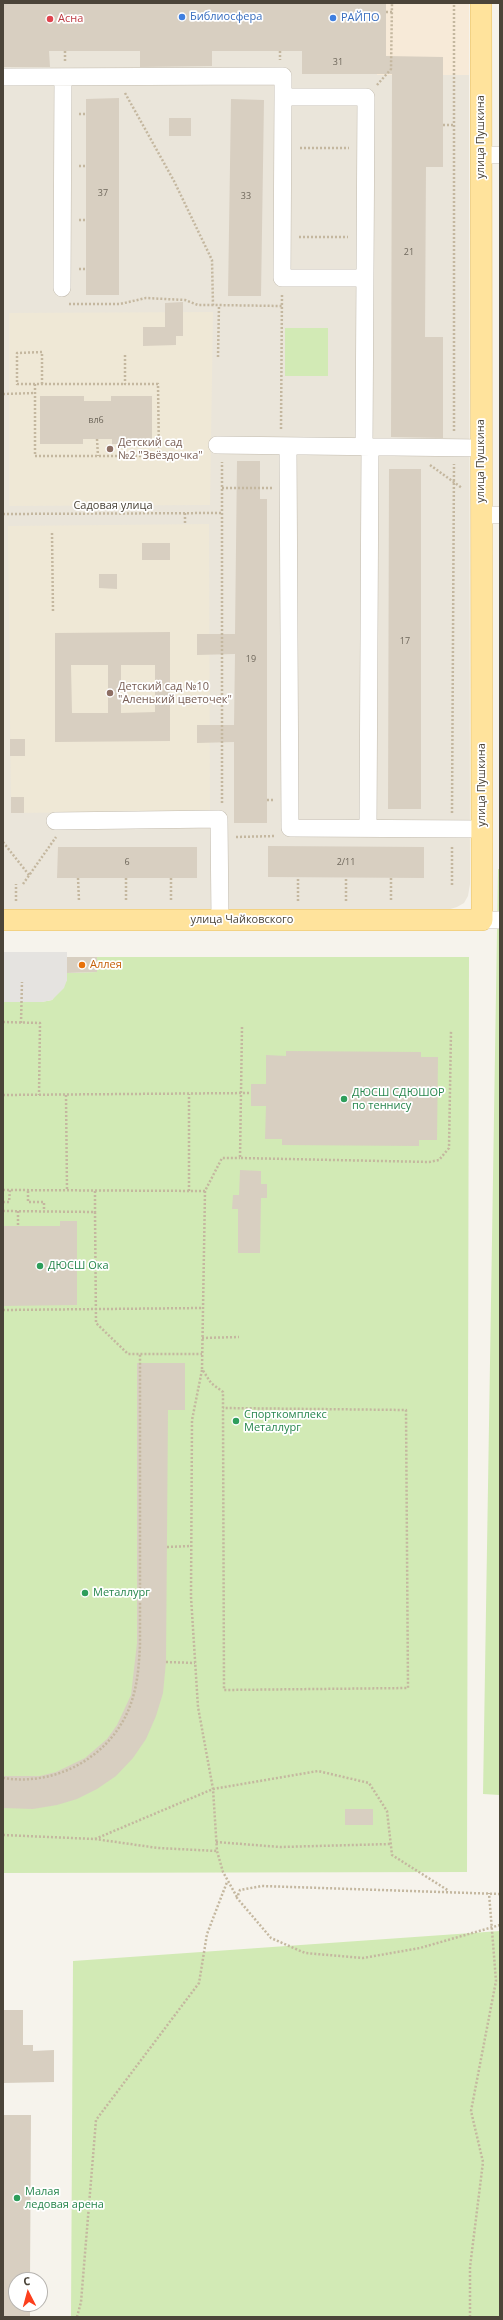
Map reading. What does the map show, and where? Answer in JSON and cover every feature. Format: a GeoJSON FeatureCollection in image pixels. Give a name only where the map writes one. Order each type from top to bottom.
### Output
{"type":"FeatureCollection","features":[{"type":"Feature","properties":{"kind":"main road","name":"улица Пушкина"},"geometry":{"type":"LineString","coordinates":[[480,3],[490,155],[481,448],[488,511],[482,829],[491,920]]}},
{"type":"Feature","properties":{"kind":"main road","name":"улица Чайковского"},"geometry":{"type":"LineString","coordinates":[[3,920],[491,920]]}},
{"type":"Feature","properties":{"kind":"lane"},"geometry":{"type":"LineString","coordinates":[[3,77],[283,76],[282,278],[364,278]]}},
{"type":"Feature","properties":{"kind":"lane"},"geometry":{"type":"LineString","coordinates":[[62,288],[63,77]]}},
{"type":"Feature","properties":{"kind":"lane"},"geometry":{"type":"LineString","coordinates":[[283,97],[366,97],[364,278],[367,447],[368,828]]}},
{"type":"Feature","properties":{"kind":"lane"},"geometry":{"type":"LineString","coordinates":[[220,446],[481,448]]}},
{"type":"Feature","properties":{"kind":"lane"},"geometry":{"type":"LineString","coordinates":[[284,447],[288,487],[290,828],[482,829]]}},
{"type":"Feature","properties":{"kind":"lane"},"geometry":{"type":"LineString","coordinates":[[61,820],[219,819],[220,920]]}},
{"type":"Feature","properties":{"kind":"path"},"geometry":{"type":"LineString","coordinates":[[366,97],[391,70],[392,3]]}},
{"type":"Feature","properties":{"kind":"path"},"geometry":{"type":"LineString","coordinates":[[386,12],[392,12]]}},
{"type":"Feature","properties":{"kind":"path"},"geometry":{"type":"LineString","coordinates":[[116,77],[174,182],[212,260],[213,305]]}},
{"type":"Feature","properties":{"kind":"path"},"geometry":{"type":"LineString","coordinates":[[443,125],[454,125]]}},
{"type":"Feature","properties":{"kind":"path"},"geometry":{"type":"LineString","coordinates":[[283,148],[365,148]]}},
{"type":"Feature","properties":{"kind":"path"},"geometry":{"type":"LineString","coordinates":[[283,236],[364,237]]}},
{"type":"Feature","properties":{"kind":"path"},"geometry":{"type":"LineString","coordinates":[[282,278],[284,447]]}},
{"type":"Feature","properties":{"kind":"path"},"geometry":{"type":"LineString","coordinates":[[62,288],[62,304],[120,304],[146,298],[185,300],[198,305],[282,306]]}},
{"type":"Feature","properties":{"kind":"path"},"geometry":{"type":"LineString","coordinates":[[218,357],[219,305]]}},
{"type":"Feature","properties":{"kind":"path"},"geometry":{"type":"LineString","coordinates":[[35,384],[35,456],[159,456],[158,384],[42,384],[35,384],[17,384],[17,353],[42,352],[42,384]]}},
{"type":"Feature","properties":{"kind":"path"},"geometry":{"type":"LineString","coordinates":[[125,355],[125,384]]}},
{"type":"Feature","properties":{"kind":"path"},"geometry":{"type":"LineString","coordinates":[[3,394],[35,393]]}},
{"type":"Feature","properties":{"kind":"path"},"geometry":{"type":"LineString","coordinates":[[97,439],[98,456]]}},
{"type":"Feature","properties":{"kind":"path"},"geometry":{"type":"LineString","coordinates":[[219,819],[222,803],[222,488],[220,446]]}},
{"type":"Feature","properties":{"kind":"path"},"geometry":{"type":"LineString","coordinates":[[407,448],[488,511]]}},
{"type":"Feature","properties":{"kind":"path"},"geometry":{"type":"LineString","coordinates":[[222,488],[288,487]]}},
{"type":"Feature","properties":{"kind":"path"},"geometry":{"type":"LineString","coordinates":[[185,513],[185,524]]}},
{"type":"Feature","properties":{"kind":"path","name":"Садовая улица"},"geometry":{"type":"LineString","coordinates":[[3,514],[222,513]]}},
{"type":"Feature","properties":{"kind":"path"},"geometry":{"type":"LineString","coordinates":[[52,533],[53,612]]}},
{"type":"Feature","properties":{"kind":"path"},"geometry":{"type":"LineString","coordinates":[[23,884],[30,875],[61,820]]}},
{"type":"Feature","properties":{"kind":"path"},"geometry":{"type":"LineString","coordinates":[[219,838],[282,836],[290,828]]}},
{"type":"Feature","properties":{"kind":"path"},"geometry":{"type":"LineString","coordinates":[[3,842],[30,875]]}},
{"type":"Feature","properties":{"kind":"path"},"geometry":{"type":"LineString","coordinates":[[298,877],[298,920]]}},
{"type":"Feature","properties":{"kind":"path"},"geometry":{"type":"LineString","coordinates":[[346,878],[346,920]]}},
{"type":"Feature","properties":{"kind":"path"},"geometry":{"type":"LineString","coordinates":[[391,878],[391,920]]}},
{"type":"Feature","properties":{"kind":"path"},"geometry":{"type":"LineString","coordinates":[[21,1023],[22,982]]}},
{"type":"Feature","properties":{"kind":"path"},"geometry":{"type":"LineString","coordinates":[[3,1022],[40,1023],[39,1095]]}},
{"type":"Feature","properties":{"kind":"path"},"geometry":{"type":"LineString","coordinates":[[240,1158],[242,1027]]}},
{"type":"Feature","properties":{"kind":"path"},"geometry":{"type":"LineString","coordinates":[[451,1031],[449,1144],[445,1155],[439,1160],[222,1158],[205,1191],[202,1369],[192,1420],[191,1597],[198,1707],[213,1789],[217,1851],[223,1872],[237,1898],[270,1938],[305,1953],[363,1958],[420,1948],[491,1926],[500,1925]]}},
{"type":"Feature","properties":{"kind":"path"},"geometry":{"type":"LineString","coordinates":[[3,1096],[251,1093]]}},
{"type":"Feature","properties":{"kind":"path"},"geometry":{"type":"LineString","coordinates":[[189,1094],[189,1191]]}},
{"type":"Feature","properties":{"kind":"path"},"geometry":{"type":"LineString","coordinates":[[66,1095],[66,1190]]}},
{"type":"Feature","properties":{"kind":"path"},"geometry":{"type":"LineString","coordinates":[[3,1190],[205,1191]]}},
{"type":"Feature","properties":{"kind":"path"},"geometry":{"type":"LineString","coordinates":[[3,1202],[9,1202],[10,1190]]}},
{"type":"Feature","properties":{"kind":"path"},"geometry":{"type":"LineString","coordinates":[[28,1190],[28,1202],[44,1202],[44,1211]]}},
{"type":"Feature","properties":{"kind":"path"},"geometry":{"type":"LineString","coordinates":[[95,1191],[96,1323],[128,1354],[202,1354]]}},
{"type":"Feature","properties":{"kind":"path"},"geometry":{"type":"LineString","coordinates":[[3,1211],[95,1212]]}},
{"type":"Feature","properties":{"kind":"path"},"geometry":{"type":"LineString","coordinates":[[18,1211],[18,1226]]}},
{"type":"Feature","properties":{"kind":"path"},"geometry":{"type":"LineString","coordinates":[[3,1310],[203,1308]]}},
{"type":"Feature","properties":{"kind":"path"},"geometry":{"type":"LineString","coordinates":[[202,1338],[239,1337]]}},
{"type":"Feature","properties":{"kind":"path"},"geometry":{"type":"LineString","coordinates":[[3,1778],[23,1780],[40,1778],[57,1774],[88,1760],[119,1728],[133,1697],[140,1646],[140,1354]]}},
{"type":"Feature","properties":{"kind":"path"},"geometry":{"type":"LineString","coordinates":[[202,1369],[211,1383],[222,1392],[222,1408],[224,1690],[408,1688],[406,1410],[222,1408]]}},
{"type":"Feature","properties":{"kind":"path"},"geometry":{"type":"LineString","coordinates":[[167,1547],[191,1546]]}},
{"type":"Feature","properties":{"kind":"path"},"geometry":{"type":"LineString","coordinates":[[166,1662],[195,1663]]}},
{"type":"Feature","properties":{"kind":"path"},"geometry":{"type":"LineString","coordinates":[[95,1839],[213,1789],[318,1771],[369,1783],[387,1811],[392,1855],[449,1891]]}},
{"type":"Feature","properties":{"kind":"path"},"geometry":{"type":"LineString","coordinates":[[3,1835],[95,1839],[158,1848],[217,1851]]}},
{"type":"Feature","properties":{"kind":"path"},"geometry":{"type":"LineString","coordinates":[[216,1842],[280,1847],[391,1844]]}},
{"type":"Feature","properties":{"kind":"path"},"geometry":{"type":"LineString","coordinates":[[77,2317],[82,2302],[96,2120],[199,1983],[207,1934],[228,1881]]}},
{"type":"Feature","properties":{"kind":"path"},"geometry":{"type":"LineString","coordinates":[[237,1898],[240,1890],[262,1886],[449,1891],[500,1894]]}},
{"type":"Feature","properties":{"kind":"path"},"geometry":{"type":"LineString","coordinates":[[470,2317],[470,2267],[483,2162],[471,2111],[496,1981],[489,1893]]}},
{"type":"Feature","properties":{"kind":"shaded area"},"geometry":{"type":"Polygon","coordinates":[[[3,3],[469,3],[469,75],[377,75],[376,24],[3,3]]]}},
{"type":"Feature","properties":{"kind":"shaded area"},"geometry":{"type":"Polygon","coordinates":[[[3,24],[376,24],[377,75],[469,75],[470,884],[468,896],[464,903],[457,907],[447,910],[3,909],[3,24]]]}},
{"type":"Feature","properties":{"kind":"shaded area","name":"Детский сад №2 \"Звёздочка\""},"geometry":{"type":"Polygon","coordinates":[[[213,312],[210,505],[9,506],[9,313],[213,312]]]}},
{"type":"Feature","properties":{"kind":"shaded area","name":"Детский сад №10 \"Аленький цветочек\""},"geometry":{"type":"Polygon","coordinates":[[[209,524],[210,811],[11,813],[8,526],[209,524]]]}},
{"type":"Feature","properties":{"kind":"shaded area"},"geometry":{"type":"Polygon","coordinates":[[[3,952],[67,952],[67,980],[64,988],[52,1000],[42,1002],[3,1002],[3,952]]]}},
{"type":"Feature","properties":{"kind":"green space"},"geometry":{"type":"Polygon","coordinates":[[[285,328],[328,328],[328,376],[285,376],[285,328]]]}},
{"type":"Feature","properties":{"kind":"green space"},"geometry":{"type":"Polygon","coordinates":[[[498,869],[500,869],[500,1795],[483,1794],[498,869]]]}},
{"type":"Feature","properties":{"kind":"green space","name":"Спорткомплекс Металлург"},"geometry":{"type":"Polygon","coordinates":[[[97,957],[469,957],[467,1872],[3,1873],[3,1002],[41,1002],[52,1000],[67,980],[67,973],[97,972],[97,957]]]}},
{"type":"Feature","properties":{"kind":"green space"},"geometry":{"type":"Polygon","coordinates":[[[500,1931],[500,2317],[71,2317],[73,1961],[500,1931]]]}},
{"type":"Feature","properties":{"kind":"building"},"geometry":{"type":"Polygon","coordinates":[[[3,3],[386,3],[386,56],[443,57],[443,167],[426,167],[425,337],[443,337],[443,438],[391,437],[392,74],[302,74],[302,51],[212,51],[212,66],[140,67],[140,51],[49,51],[50,67],[3,67],[3,3]]]}},
{"type":"Feature","properties":{"kind":"building"},"geometry":{"type":"Polygon","coordinates":[[[119,98],[119,295],[86,295],[86,99],[119,98]]]}},
{"type":"Feature","properties":{"kind":"building"},"geometry":{"type":"Polygon","coordinates":[[[231,99],[264,100],[261,296],[228,296],[231,99]]]}},
{"type":"Feature","properties":{"kind":"building"},"geometry":{"type":"Polygon","coordinates":[[[169,118],[191,118],[191,136],[169,136],[169,118]]]}},
{"type":"Feature","properties":{"kind":"building"},"geometry":{"type":"Polygon","coordinates":[[[183,302],[183,336],[176,336],[176,345],[143,346],[143,327],[165,327],[165,303],[183,302]]]}},
{"type":"Feature","properties":{"kind":"building"},"geometry":{"type":"Polygon","coordinates":[[[40,396],[84,396],[84,401],[111,401],[111,396],[152,396],[152,444],[112,444],[112,439],[83,439],[83,444],[40,444],[40,396]]]}},
{"type":"Feature","properties":{"kind":"building"},"geometry":{"type":"Polygon","coordinates":[[[237,461],[260,461],[260,499],[267,499],[267,823],[234,823],[234,742],[197,743],[197,725],[234,725],[235,654],[197,655],[197,634],[235,634],[237,461]]]}},
{"type":"Feature","properties":{"kind":"building"},"geometry":{"type":"Polygon","coordinates":[[[389,469],[421,469],[421,809],[388,809],[389,469]]]}},
{"type":"Feature","properties":{"kind":"building"},"geometry":{"type":"Polygon","coordinates":[[[142,543],[170,543],[170,560],[142,560],[142,543]]]}},
{"type":"Feature","properties":{"kind":"building"},"geometry":{"type":"Polygon","coordinates":[[[99,574],[117,574],[117,589],[99,588],[99,574]]]}},
{"type":"Feature","properties":{"kind":"building"},"geometry":{"type":"Polygon","coordinates":[[[170,632],[170,741],[55,742],[55,633],[170,632]],[[71,665],[72,713],[108,713],[108,665],[71,665]],[[121,665],[121,713],[155,712],[155,665],[121,665]]]}},
{"type":"Feature","properties":{"kind":"building"},"geometry":{"type":"Polygon","coordinates":[[[10,739],[25,739],[25,756],[10,756],[10,739]]]}},
{"type":"Feature","properties":{"kind":"building"},"geometry":{"type":"Polygon","coordinates":[[[11,797],[24,797],[24,813],[11,813],[11,797]]]}},
{"type":"Feature","properties":{"kind":"building"},"geometry":{"type":"Polygon","coordinates":[[[268,846],[424,847],[424,878],[268,877],[268,846]]]}},
{"type":"Feature","properties":{"kind":"building"},"geometry":{"type":"Polygon","coordinates":[[[58,847],[197,847],[197,878],[57,878],[58,847]]]}},
{"type":"Feature","properties":{"kind":"building","name":"Аллея"},"geometry":{"type":"Polygon","coordinates":[[[67,957],[97,957],[97,972],[67,973],[67,957]]]}},
{"type":"Feature","properties":{"kind":"building","name":"ДЮСШ СДЮШОР по теннису"},"geometry":{"type":"Polygon","coordinates":[[[286,1051],[421,1052],[421,1057],[438,1057],[437,1140],[419,1140],[419,1146],[282,1145],[282,1139],[265,1139],[266,1106],[251,1106],[251,1084],[266,1084],[266,1055],[286,1056],[286,1051]]]}},
{"type":"Feature","properties":{"kind":"building"},"geometry":{"type":"Polygon","coordinates":[[[240,1170],[261,1171],[261,1184],[267,1184],[267,1198],[261,1198],[260,1253],[238,1253],[238,1209],[232,1209],[233,1195],[239,1195],[240,1170]]]}},
{"type":"Feature","properties":{"kind":"building","name":"ДЮСШ Ока"},"geometry":{"type":"Polygon","coordinates":[[[60,1221],[77,1221],[77,1305],[3,1306],[3,1226],[60,1226],[60,1221]]]}},
{"type":"Feature","properties":{"kind":"building"},"geometry":{"type":"Polygon","coordinates":[[[137,1363],[185,1363],[185,1410],[168,1410],[166,1662],[163,1693],[156,1716],[146,1739],[133,1758],[116,1776],[97,1789],[77,1799],[57,1805],[33,1809],[3,1808],[3,1776],[40,1776],[56,1772],[85,1758],[107,1739],[117,1725],[131,1695],[137,1643],[137,1363]]]}},
{"type":"Feature","properties":{"kind":"building"},"geometry":{"type":"Polygon","coordinates":[[[345,1809],[373,1809],[373,1825],[345,1825],[345,1809]]]}},
{"type":"Feature","properties":{"kind":"building"},"geometry":{"type":"Polygon","coordinates":[[[4,2010],[23,2010],[23,2045],[33,2045],[33,2051],[54,2050],[54,2082],[3,2083],[4,2010]]]}},
{"type":"Feature","properties":{"kind":"building","name":"Малая ледовая арена"},"geometry":{"type":"Polygon","coordinates":[[[3,2115],[31,2115],[30,2272],[8,2272],[8,2312],[30,2312],[30,2317],[3,2317],[3,2115]]]}},
{"type":"Feature","properties":{"kind":"place","name":"Библиосфера"},"geometry":{"type":"Point","coordinates":[182,17]}},
{"type":"Feature","properties":{"kind":"place","name":"РАЙПО"},"geometry":{"type":"Point","coordinates":[333,18]}},
{"type":"Feature","properties":{"kind":"place","name":"Асна"},"geometry":{"type":"Point","coordinates":[50,19]}},
{"type":"Feature","properties":{"kind":"place","name":"Детский сад №2 \"Звёздочка\""},"geometry":{"type":"Point","coordinates":[110,449]}},
{"type":"Feature","properties":{"kind":"place","name":"Детский сад №10 \"Аленький цветочек\""},"geometry":{"type":"Point","coordinates":[110,693]}},
{"type":"Feature","properties":{"kind":"place","name":"Аллея"},"geometry":{"type":"Point","coordinates":[82,965]}},
{"type":"Feature","properties":{"kind":"place","name":"ДЮСШ СДЮШОР по теннису"},"geometry":{"type":"Point","coordinates":[344,1099]}},
{"type":"Feature","properties":{"kind":"place","name":"ДЮСШ Ока"},"geometry":{"type":"Point","coordinates":[40,1266]}},
{"type":"Feature","properties":{"kind":"place","name":"Спорткомплекс Металлург"},"geometry":{"type":"Point","coordinates":[236,1421]}},
{"type":"Feature","properties":{"kind":"place","name":"Металлург"},"geometry":{"type":"Point","coordinates":[85,1593]}},
{"type":"Feature","properties":{"kind":"place","name":"Малая ледовая арена"},"geometry":{"type":"Point","coordinates":[17,2198]}}]}
